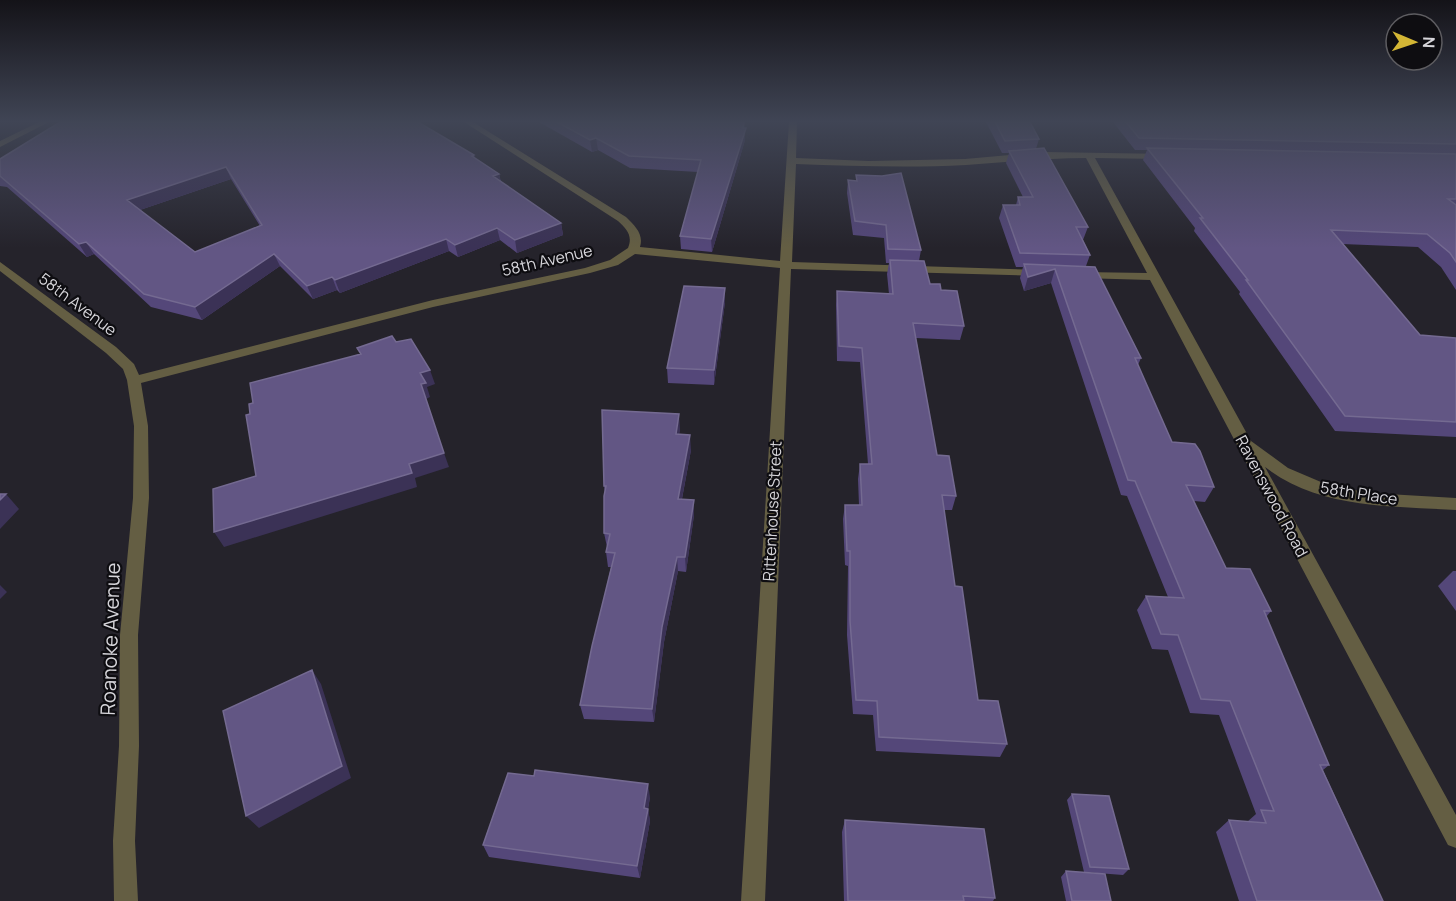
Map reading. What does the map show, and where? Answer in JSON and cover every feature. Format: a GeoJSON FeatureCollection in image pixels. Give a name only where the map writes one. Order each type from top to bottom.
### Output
{"type":"FeatureCollection","features":[{"type":"Feature","properties":{"kind":"street"},"geometry":{"type":"LineString","coordinates":[[535,164],[622,219],[634,231],[636,243],[633,250],[785,265],[1153,277]]}},
{"type":"Feature","properties":{"kind":"street","name":"Rittenhouse Street"},"geometry":{"type":"LineString","coordinates":[[753,901],[791,164]]}},
{"type":"Feature","properties":{"kind":"street","name":"Ravenswood Road"},"geometry":{"type":"LineString","coordinates":[[1094,164],[1456,837]]}},
{"type":"Feature","properties":{"kind":"street","name":"58th Avenue"},"geometry":{"type":"LineString","coordinates":[[0,265],[111,350],[129,368],[134,380],[474,293],[591,268],[623,257],[633,250]]}},
{"type":"Feature","properties":{"kind":"street","name":"Roanoke Avenue"},"geometry":{"type":"LineString","coordinates":[[126,901],[124,841],[129,746],[129,635],[141,498],[141,426],[134,380]]}},
{"type":"Feature","properties":{"kind":"street","name":"58th Place"},"geometry":{"type":"LineString","coordinates":[[1241,439],[1271,464],[1290,476],[1314,486],[1344,494],[1456,504]]}},
{"type":"Feature","properties":{"kind":"building"},"geometry":{"type":"Polygon","coordinates":[[[0,164],[484,164],[499,174],[493,176],[561,223],[515,240],[497,228],[455,245],[446,239],[335,280],[332,277],[307,286],[274,254],[195,307],[144,294],[86,242],[79,244],[0,176],[0,164]],[[226,167],[127,200],[195,252],[262,225],[226,167]]]}},
{"type":"Feature","properties":{"kind":"building"},"geometry":{"type":"Polygon","coordinates":[[[700,164],[735,164],[711,239],[680,236],[700,164]]]}},
{"type":"Feature","properties":{"kind":"building"},"geometry":{"type":"Polygon","coordinates":[[[1016,164],[1053,164],[1088,227],[1076,227],[1090,255],[1020,253],[1003,205],[1020,205],[1018,197],[1033,197],[1016,164]]]}},
{"type":"Feature","properties":{"kind":"building"},"geometry":{"type":"Polygon","coordinates":[[[1160,164],[1456,164],[1456,199],[1448,199],[1456,205],[1456,262],[1450,253],[1427,234],[1331,230],[1420,335],[1456,338],[1456,422],[1345,416],[1246,280],[1248,280],[1200,218],[1203,218],[1160,164]]]}},
{"type":"Feature","properties":{"kind":"building"},"geometry":{"type":"Polygon","coordinates":[[[901,173],[921,250],[888,249],[886,225],[855,221],[848,180],[857,181],[856,175],[882,176],[901,173]]]}},
{"type":"Feature","properties":{"kind":"building"},"geometry":{"type":"Polygon","coordinates":[[[890,260],[924,261],[930,284],[940,284],[941,290],[957,291],[964,326],[913,323],[937,455],[949,456],[956,496],[942,495],[955,586],[962,587],[978,700],[998,701],[1007,744],[879,737],[877,701],[856,700],[850,621],[850,551],[847,551],[845,505],[862,505],[860,464],[872,464],[862,348],[839,346],[837,291],[893,294],[890,260]]]}},
{"type":"Feature","properties":{"kind":"building"},"geometry":{"type":"Polygon","coordinates":[[[1024,264],[1095,267],[1141,358],[1135,358],[1172,442],[1195,444],[1200,451],[1214,487],[1186,485],[1226,568],[1250,569],[1271,611],[1264,611],[1329,765],[1320,765],[1383,901],[1257,901],[1229,820],[1266,823],[1261,810],[1274,811],[1230,701],[1201,699],[1178,635],[1161,634],[1146,596],[1184,598],[1135,481],[1128,480],[1055,269],[1028,277],[1024,264]]]}},
{"type":"Feature","properties":{"kind":"building"},"geometry":{"type":"Polygon","coordinates":[[[684,286],[725,288],[714,370],[667,368],[684,286]]]}},
{"type":"Feature","properties":{"kind":"building"},"geometry":{"type":"Polygon","coordinates":[[[392,336],[396,342],[411,339],[430,370],[420,373],[426,383],[421,384],[444,453],[409,464],[412,473],[214,532],[213,489],[256,476],[246,415],[250,414],[249,404],[253,403],[250,383],[361,354],[357,348],[392,336]]]}},
{"type":"Feature","properties":{"kind":"building"},"geometry":{"type":"Polygon","coordinates":[[[602,410],[679,414],[676,434],[690,435],[678,499],[694,500],[685,557],[677,557],[662,627],[652,709],[580,705],[615,553],[606,552],[610,534],[604,533],[606,486],[604,486],[602,410]]]}},
{"type":"Feature","properties":{"kind":"building"},"geometry":{"type":"Polygon","coordinates":[[[312,670],[342,766],[246,816],[223,711],[312,670]]]}},
{"type":"Feature","properties":{"kind":"building"},"geometry":{"type":"Polygon","coordinates":[[[535,770],[648,784],[644,808],[648,809],[637,866],[483,845],[508,773],[534,776],[535,770]]]}},
{"type":"Feature","properties":{"kind":"building"},"geometry":{"type":"Polygon","coordinates":[[[1072,794],[1109,796],[1129,869],[1090,867],[1072,794]]]}},
{"type":"Feature","properties":{"kind":"building"},"geometry":{"type":"Polygon","coordinates":[[[845,820],[984,829],[995,898],[963,896],[964,901],[848,901],[845,820]]]}},
{"type":"Feature","properties":{"kind":"building"},"geometry":{"type":"Polygon","coordinates":[[[1066,871],[1105,874],[1111,901],[1072,901],[1066,871]]]}}]}
